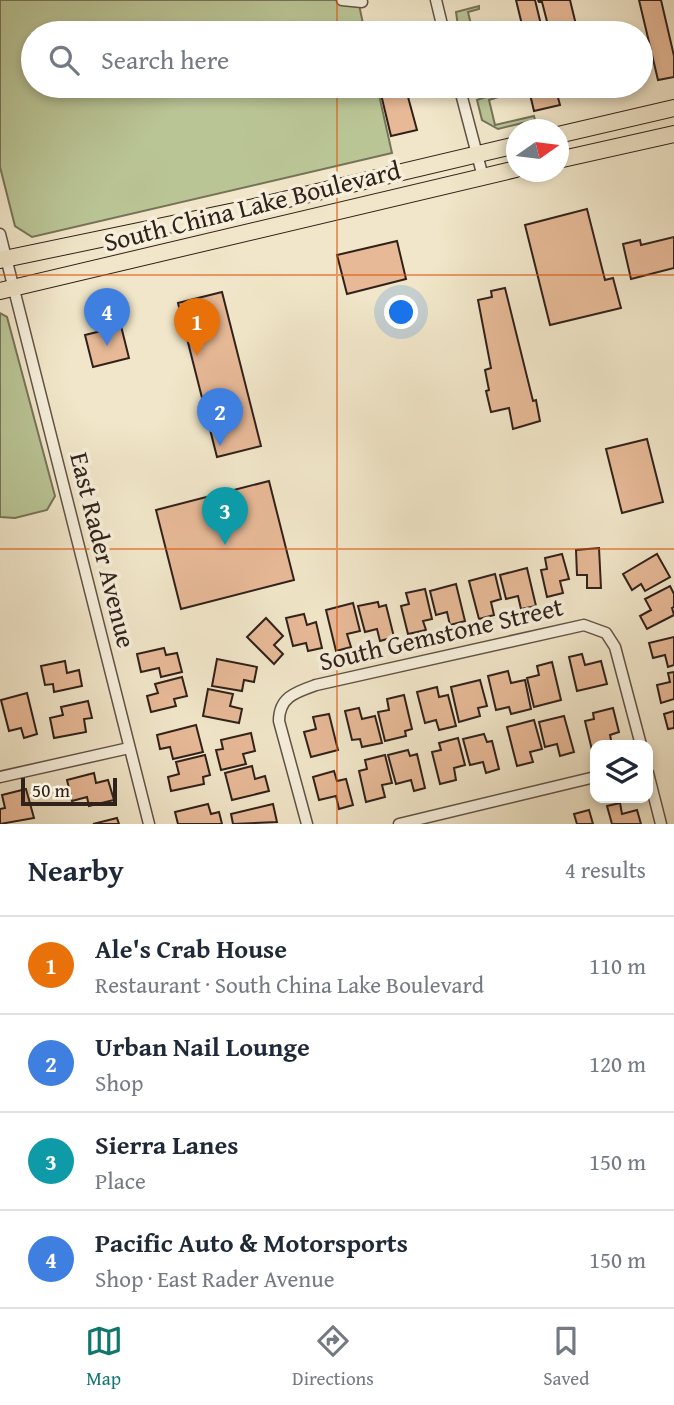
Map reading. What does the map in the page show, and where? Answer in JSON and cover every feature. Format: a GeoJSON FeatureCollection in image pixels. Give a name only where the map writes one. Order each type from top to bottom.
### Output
{"type":"FeatureCollection","features":[{"type":"Feature","properties":{"kind":"main road"},"geometry":{"type":"LineString","coordinates":[[569,132],[674,108]]}},
{"type":"Feature","properties":{"kind":"main road"},"geometry":{"type":"LineString","coordinates":[[569,158],[674,134]]}},
{"type":"Feature","properties":{"kind":"main road","name":"South China Lake Boulevard"},"geometry":{"type":"LineString","coordinates":[[3,260],[254,207],[506,148]]}},
{"type":"Feature","properties":{"kind":"main road","name":"South China Lake Boulevard"},"geometry":{"type":"LineString","coordinates":[[7,290],[506,171]]}},
{"type":"Feature","properties":{"kind":"street"},"geometry":{"type":"LineString","coordinates":[[342,0],[362,2]]}},
{"type":"Feature","properties":{"kind":"street"},"geometry":{"type":"LineString","coordinates":[[436,0],[441,21]]}},
{"type":"Feature","properties":{"kind":"street"},"geometry":{"type":"LineString","coordinates":[[462,98],[483,177]]}},
{"type":"Feature","properties":{"kind":"street","name":"East Rader Avenue"},"geometry":{"type":"LineString","coordinates":[[0,234],[7,290],[149,824]]}},
{"type":"Feature","properties":{"kind":"street","name":"South Gemstone Street"},"geometry":{"type":"LineString","coordinates":[[307,824],[279,713],[287,697],[316,685],[584,625],[606,633],[615,647],[640,740]]}},
{"type":"Feature","properties":{"kind":"street"},"geometry":{"type":"LineString","coordinates":[[0,777],[129,748]]}},
{"type":"Feature","properties":{"kind":"street"},"geometry":{"type":"LineString","coordinates":[[399,824],[590,778]]}},
{"type":"Feature","properties":{"kind":"street"},"geometry":{"type":"LineString","coordinates":[[653,793],[661,824]]}},
{"type":"Feature","properties":{"kind":"green space"},"geometry":{"type":"Polygon","coordinates":[[[0,0],[358,0],[362,21],[21,21],[21,98],[380,98],[392,153],[32,237],[15,226],[0,167],[0,0]]]}},
{"type":"Feature","properties":{"kind":"green space"},"geometry":{"type":"Polygon","coordinates":[[[479,6],[479,9],[468,12],[470,21],[457,21],[456,12],[479,6]]]}},
{"type":"Feature","properties":{"kind":"green space"},"geometry":{"type":"Polygon","coordinates":[[[495,98],[489,100],[495,125],[506,122],[506,127],[498,129],[482,120],[477,100],[495,98]]]}},
{"type":"Feature","properties":{"kind":"green space"},"geometry":{"type":"Polygon","coordinates":[[[0,313],[7,317],[55,496],[47,510],[15,518],[0,517],[0,313]]]}},
{"type":"Feature","properties":{"kind":"building"},"geometry":{"type":"Polygon","coordinates":[[[516,0],[535,0],[540,21],[521,21],[516,0]]]}},
{"type":"Feature","properties":{"kind":"building"},"geometry":{"type":"Polygon","coordinates":[[[538,0],[570,0],[575,21],[547,21],[542,2],[538,0]]]}},
{"type":"Feature","properties":{"kind":"building"},"geometry":{"type":"Polygon","coordinates":[[[639,0],[661,0],[674,56],[674,77],[658,80],[653,59],[653,21],[644,21],[639,0]]]}},
{"type":"Feature","properties":{"kind":"building"},"geometry":{"type":"Polygon","coordinates":[[[382,98],[408,98],[417,130],[391,136],[382,98]]]}},
{"type":"Feature","properties":{"kind":"building"},"geometry":{"type":"Polygon","coordinates":[[[531,98],[558,98],[560,105],[534,111],[531,98]]]}},
{"type":"Feature","properties":{"kind":"building"},"geometry":{"type":"Polygon","coordinates":[[[587,209],[605,280],[613,278],[621,308],[550,325],[525,225],[587,209]]]}},
{"type":"Feature","properties":{"kind":"building"},"geometry":{"type":"Polygon","coordinates":[[[674,237],[674,268],[631,279],[623,244],[640,240],[641,245],[674,237]]]}},
{"type":"Feature","properties":{"kind":"building"},"geometry":{"type":"Polygon","coordinates":[[[397,241],[406,279],[347,294],[337,255],[397,241]]]}},
{"type":"Feature","properties":{"kind":"building"},"geometry":{"type":"Polygon","coordinates":[[[505,288],[540,421],[513,429],[509,408],[491,412],[485,370],[491,368],[478,300],[492,297],[491,291],[505,288]]]}},
{"type":"Feature","properties":{"kind":"building"},"geometry":{"type":"Polygon","coordinates":[[[222,292],[261,446],[217,457],[178,303],[222,292]]]}},
{"type":"Feature","properties":{"kind":"building"},"geometry":{"type":"Polygon","coordinates":[[[121,326],[129,358],[93,367],[85,335],[121,326]]]}},
{"type":"Feature","properties":{"kind":"building"},"geometry":{"type":"Polygon","coordinates":[[[647,439],[663,502],[622,513],[606,449],[647,439]]]}},
{"type":"Feature","properties":{"kind":"building"},"geometry":{"type":"Polygon","coordinates":[[[269,481],[294,580],[181,609],[156,510],[269,481]]]}},
{"type":"Feature","properties":{"kind":"building"},"geometry":{"type":"Polygon","coordinates":[[[599,548],[601,588],[587,588],[587,575],[577,575],[576,550],[599,548]]]}},
{"type":"Feature","properties":{"kind":"building"},"geometry":{"type":"Polygon","coordinates":[[[562,554],[569,579],[560,581],[563,593],[547,597],[541,570],[547,569],[545,558],[562,554]]]}},
{"type":"Feature","properties":{"kind":"building"},"geometry":{"type":"Polygon","coordinates":[[[657,554],[670,577],[645,591],[641,584],[632,590],[623,574],[657,554]]]}},
{"type":"Feature","properties":{"kind":"building"},"geometry":{"type":"Polygon","coordinates":[[[527,568],[536,606],[521,609],[518,596],[506,599],[500,575],[527,568]]]}},
{"type":"Feature","properties":{"kind":"building"},"geometry":{"type":"Polygon","coordinates":[[[495,574],[501,599],[491,602],[494,615],[479,619],[469,581],[495,574]]]}},
{"type":"Feature","properties":{"kind":"building"},"geometry":{"type":"Polygon","coordinates":[[[456,584],[465,621],[450,625],[447,612],[436,615],[430,591],[456,584]]]}},
{"type":"Feature","properties":{"kind":"building"},"geometry":{"type":"Polygon","coordinates":[[[670,586],[674,594],[674,615],[647,629],[640,616],[651,610],[645,599],[670,586]]]}},
{"type":"Feature","properties":{"kind":"building"},"geometry":{"type":"Polygon","coordinates":[[[425,589],[432,619],[423,621],[426,630],[408,634],[401,606],[409,604],[406,593],[425,589]]]}},
{"type":"Feature","properties":{"kind":"building"},"geometry":{"type":"Polygon","coordinates":[[[378,602],[379,607],[386,605],[394,637],[380,641],[377,629],[365,632],[358,606],[378,602]]]}},
{"type":"Feature","properties":{"kind":"building"},"geometry":{"type":"Polygon","coordinates":[[[353,603],[360,631],[347,634],[351,647],[336,651],[326,610],[353,603]]]}},
{"type":"Feature","properties":{"kind":"building"},"geometry":{"type":"Polygon","coordinates":[[[304,614],[307,625],[316,622],[322,648],[308,651],[306,643],[293,646],[286,618],[304,614]]]}},
{"type":"Feature","properties":{"kind":"building"},"geometry":{"type":"Polygon","coordinates":[[[266,618],[283,636],[274,645],[283,654],[274,664],[247,637],[266,618]]]}},
{"type":"Feature","properties":{"kind":"building"},"geometry":{"type":"Polygon","coordinates":[[[674,637],[674,665],[668,667],[665,655],[653,658],[649,643],[674,637]]]}},
{"type":"Feature","properties":{"kind":"building"},"geometry":{"type":"Polygon","coordinates":[[[164,648],[166,655],[177,653],[182,672],[161,677],[159,668],[141,672],[137,654],[164,648]]]}},
{"type":"Feature","properties":{"kind":"building"},"geometry":{"type":"Polygon","coordinates":[[[582,654],[585,665],[601,661],[607,684],[577,691],[569,657],[582,654]]]}},
{"type":"Feature","properties":{"kind":"building"},"geometry":{"type":"Polygon","coordinates":[[[217,659],[257,667],[254,682],[244,680],[242,691],[212,686],[217,659]]]}},
{"type":"Feature","properties":{"kind":"building"},"geometry":{"type":"Polygon","coordinates":[[[65,661],[67,673],[79,670],[82,686],[54,692],[53,684],[45,685],[41,666],[65,661]]]}},
{"type":"Feature","properties":{"kind":"building"},"geometry":{"type":"Polygon","coordinates":[[[552,662],[561,700],[534,707],[527,678],[539,675],[537,666],[552,662]]]}},
{"type":"Feature","properties":{"kind":"building"},"geometry":{"type":"Polygon","coordinates":[[[508,671],[511,683],[525,680],[531,709],[511,714],[509,707],[496,710],[488,676],[508,671]]]}},
{"type":"Feature","properties":{"kind":"building"},"geometry":{"type":"Polygon","coordinates":[[[674,672],[674,699],[661,703],[657,685],[670,682],[668,673],[674,672]]]}},
{"type":"Feature","properties":{"kind":"building"},"geometry":{"type":"Polygon","coordinates":[[[182,677],[187,696],[174,699],[176,706],[151,712],[147,696],[158,693],[155,684],[182,677]]]}},
{"type":"Feature","properties":{"kind":"building"},"geometry":{"type":"Polygon","coordinates":[[[480,680],[487,706],[478,708],[480,716],[459,722],[451,687],[480,680]]]}},
{"type":"Feature","properties":{"kind":"building"},"geometry":{"type":"Polygon","coordinates":[[[437,687],[439,697],[448,695],[456,726],[439,730],[436,720],[425,723],[417,692],[437,687]]]}},
{"type":"Feature","properties":{"kind":"building"},"geometry":{"type":"Polygon","coordinates":[[[208,689],[233,694],[230,706],[242,709],[239,723],[203,716],[208,689]]]}},
{"type":"Feature","properties":{"kind":"building"},"geometry":{"type":"Polygon","coordinates":[[[27,693],[37,734],[24,738],[21,728],[9,731],[1,700],[27,693]]]}},
{"type":"Feature","properties":{"kind":"building"},"geometry":{"type":"Polygon","coordinates":[[[404,695],[412,729],[405,731],[406,736],[385,741],[378,712],[389,710],[387,699],[404,695]]]}},
{"type":"Feature","properties":{"kind":"building"},"geometry":{"type":"Polygon","coordinates":[[[88,701],[92,718],[84,719],[86,732],[54,738],[50,718],[63,715],[61,707],[88,701]]]}},
{"type":"Feature","properties":{"kind":"building"},"geometry":{"type":"Polygon","coordinates":[[[359,708],[362,719],[375,716],[382,743],[362,747],[360,739],[352,740],[345,711],[359,708]]]}},
{"type":"Feature","properties":{"kind":"building"},"geometry":{"type":"Polygon","coordinates":[[[613,708],[619,732],[610,735],[611,740],[590,742],[585,721],[594,719],[593,713],[613,708]]]}},
{"type":"Feature","properties":{"kind":"building"},"geometry":{"type":"Polygon","coordinates":[[[674,711],[674,728],[668,729],[664,714],[674,711]]]}},
{"type":"Feature","properties":{"kind":"building"},"geometry":{"type":"Polygon","coordinates":[[[329,714],[338,750],[311,757],[304,732],[316,729],[313,717],[329,714]]]}},
{"type":"Feature","properties":{"kind":"building"},"geometry":{"type":"Polygon","coordinates":[[[564,716],[574,752],[560,756],[557,744],[545,747],[539,722],[564,716]]]}},
{"type":"Feature","properties":{"kind":"building"},"geometry":{"type":"Polygon","coordinates":[[[534,720],[542,749],[530,752],[533,762],[517,766],[507,727],[534,720]]]}},
{"type":"Feature","properties":{"kind":"building"},"geometry":{"type":"Polygon","coordinates":[[[196,725],[203,752],[173,759],[170,747],[160,749],[157,735],[196,725]]]}},
{"type":"Feature","properties":{"kind":"building"},"geometry":{"type":"Polygon","coordinates":[[[251,733],[255,751],[243,754],[246,764],[221,770],[216,750],[223,749],[221,740],[251,733]]]}},
{"type":"Feature","properties":{"kind":"building"},"geometry":{"type":"Polygon","coordinates":[[[484,734],[487,742],[492,741],[499,769],[486,773],[483,762],[470,765],[463,739],[484,734]]]}},
{"type":"Feature","properties":{"kind":"building"},"geometry":{"type":"Polygon","coordinates":[[[458,738],[465,765],[454,768],[456,780],[440,784],[432,752],[441,750],[439,743],[458,738]]]}},
{"type":"Feature","properties":{"kind":"building"},"geometry":{"type":"Polygon","coordinates":[[[408,750],[410,756],[417,754],[425,788],[414,791],[411,780],[396,784],[388,755],[408,750]]]}},
{"type":"Feature","properties":{"kind":"building"},"geometry":{"type":"Polygon","coordinates":[[[205,755],[210,775],[203,777],[204,784],[171,791],[168,777],[179,774],[176,762],[205,755]]]}},
{"type":"Feature","properties":{"kind":"building"},"geometry":{"type":"Polygon","coordinates":[[[385,755],[392,783],[382,785],[385,797],[366,802],[359,771],[367,769],[365,760],[385,755]]]}},
{"type":"Feature","properties":{"kind":"building"},"geometry":{"type":"Polygon","coordinates":[[[252,766],[255,779],[265,776],[269,791],[232,800],[225,773],[252,766]]]}},
{"type":"Feature","properties":{"kind":"building"},"geometry":{"type":"Polygon","coordinates":[[[334,771],[337,781],[346,779],[353,805],[339,809],[336,796],[319,800],[313,777],[334,771]]]}},
{"type":"Feature","properties":{"kind":"building"},"geometry":{"type":"Polygon","coordinates":[[[94,773],[96,783],[108,780],[114,800],[89,806],[87,797],[72,801],[67,780],[94,773]]]}},
{"type":"Feature","properties":{"kind":"building"},"geometry":{"type":"Polygon","coordinates":[[[26,789],[34,818],[0,824],[0,809],[5,808],[2,795],[26,789]]]}},
{"type":"Feature","properties":{"kind":"building"},"geometry":{"type":"Polygon","coordinates":[[[620,803],[622,814],[637,810],[641,824],[612,824],[607,806],[620,803]]]}},
{"type":"Feature","properties":{"kind":"building"},"geometry":{"type":"Polygon","coordinates":[[[208,804],[211,814],[219,812],[222,824],[178,824],[175,812],[208,804]]]}},
{"type":"Feature","properties":{"kind":"building"},"geometry":{"type":"Polygon","coordinates":[[[273,804],[277,822],[233,824],[231,814],[273,804]]]}},
{"type":"Feature","properties":{"kind":"building"},"geometry":{"type":"Polygon","coordinates":[[[589,810],[593,824],[577,824],[574,814],[589,810]]]}},
{"type":"Feature","properties":{"kind":"building"},"geometry":{"type":"Polygon","coordinates":[[[117,818],[119,824],[93,824],[117,818]]]}},
{"type":"Feature","properties":{"kind":"place","name":"Pacific Auto & Motorsports"},"geometry":{"type":"Point","coordinates":[107,346]}},
{"type":"Feature","properties":{"kind":"place","name":"Ale's Crab House"},"geometry":{"type":"Point","coordinates":[197,356]}},
{"type":"Feature","properties":{"kind":"place","name":"Urban Nail Lounge"},"geometry":{"type":"Point","coordinates":[220,446]}},
{"type":"Feature","properties":{"kind":"place","name":"Sierra Lanes"},"geometry":{"type":"Point","coordinates":[225,545]}}]}
